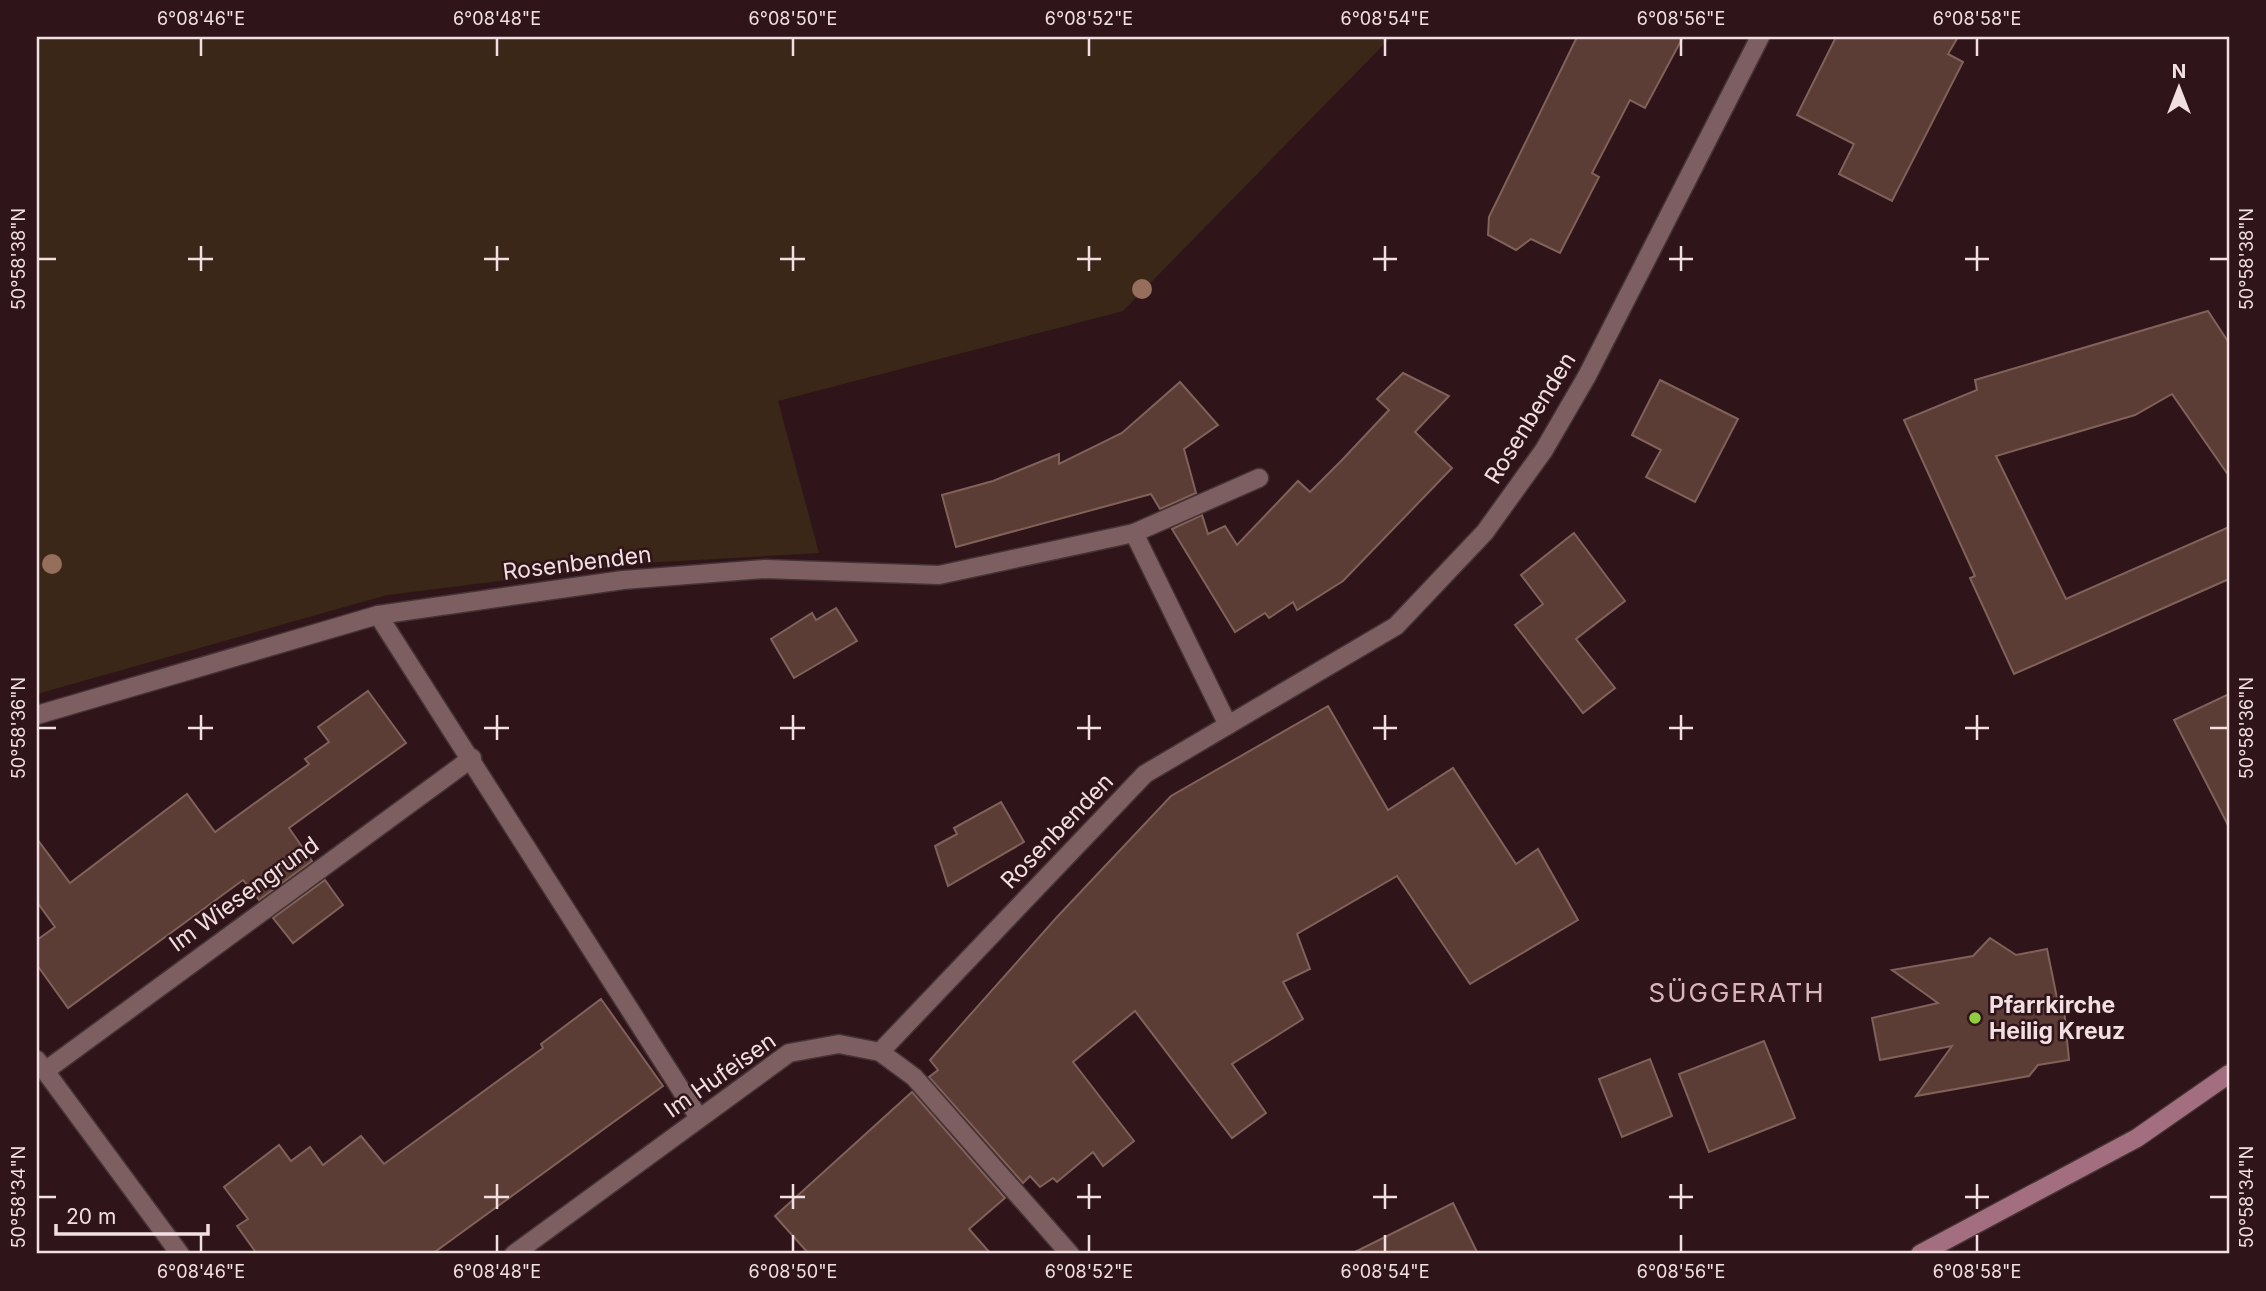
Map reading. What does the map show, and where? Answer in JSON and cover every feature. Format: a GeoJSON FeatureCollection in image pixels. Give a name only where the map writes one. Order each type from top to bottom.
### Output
{"type":"FeatureCollection","features":[{"type":"Feature","properties":{"kind":"main road"},"geometry":{"type":"LineString","coordinates":[[1920,1254],[2137,1138],[2229,1074]]}},
{"type":"Feature","properties":{"kind":"street","name":"Rosenbenden"},"geometry":{"type":"LineString","coordinates":[[880,1052],[1145,774],[1396,626],[1485,532],[1544,450],[1587,376],[1760,37]]}},
{"type":"Feature","properties":{"kind":"street","name":"Rosenbenden"},"geometry":{"type":"LineString","coordinates":[[37,715],[379,615],[623,580],[765,569],[939,575],[1134,533],[1259,478]]}},
{"type":"Feature","properties":{"kind":"street"},"geometry":{"type":"LineString","coordinates":[[1134,533],[1227,725]]}},
{"type":"Feature","properties":{"kind":"street"},"geometry":{"type":"LineString","coordinates":[[379,615],[699,1118]]}},
{"type":"Feature","properties":{"kind":"street","name":"Im Wiesengrund"},"geometry":{"type":"LineString","coordinates":[[180,1254],[41,1065],[472,758]]}},
{"type":"Feature","properties":{"kind":"street","name":"Im Hufeisen"},"geometry":{"type":"LineString","coordinates":[[514,1254],[789,1053],[839,1044],[880,1052],[914,1077],[1070,1254]]}},
{"type":"Feature","properties":{"kind":"shaded area"},"geometry":{"type":"Polygon","coordinates":[[[37,37],[1391,37],[1123,311],[778,401],[819,553],[643,563],[387,595],[37,694],[37,37]]]}},
{"type":"Feature","properties":{"kind":"building"},"geometry":{"type":"Polygon","coordinates":[[[1577,37],[1683,37],[1645,108],[1630,100],[1592,173],[1599,177],[1560,253],[1531,239],[1516,250],[1488,235],[1489,217],[1577,37]]]}},
{"type":"Feature","properties":{"kind":"building"},"geometry":{"type":"Polygon","coordinates":[[[1836,37],[1958,37],[1948,54],[1963,62],[1892,201],[1839,174],[1854,144],[1797,115],[1836,37]]]}},
{"type":"Feature","properties":{"kind":"building"},"geometry":{"type":"Polygon","coordinates":[[[2208,311],[2229,343],[2229,476],[2172,394],[2135,415],[1996,456],[2066,599],[2229,527],[2229,579],[2014,674],[1970,578],[1975,576],[1904,420],[1977,390],[1975,380],[2208,311]]]}},
{"type":"Feature","properties":{"kind":"building"},"geometry":{"type":"Polygon","coordinates":[[[1403,373],[1449,396],[1415,432],[1452,468],[1343,581],[1297,610],[1293,602],[1269,618],[1265,613],[1235,632],[1172,529],[1202,515],[1208,534],[1225,526],[1237,545],[1298,481],[1310,492],[1342,460],[1389,410],[1377,399],[1403,373]]]}},
{"type":"Feature","properties":{"kind":"building"},"geometry":{"type":"Polygon","coordinates":[[[1660,380],[1738,419],[1695,502],[1646,477],[1661,450],[1632,435],[1660,380]]]}},
{"type":"Feature","properties":{"kind":"building"},"geometry":{"type":"Polygon","coordinates":[[[1180,382],[1218,425],[1184,449],[1196,493],[1160,509],[1151,494],[956,547],[942,495],[993,481],[1059,454],[1059,464],[1122,433],[1180,382]]]}},
{"type":"Feature","properties":{"kind":"building"},"geometry":{"type":"Polygon","coordinates":[[[1574,533],[1625,601],[1576,639],[1615,688],[1583,713],[1515,625],[1543,604],[1521,575],[1574,533]]]}},
{"type":"Feature","properties":{"kind":"building"},"geometry":{"type":"Polygon","coordinates":[[[836,608],[857,641],[794,678],[771,639],[812,613],[816,620],[836,608]]]}},
{"type":"Feature","properties":{"kind":"building"},"geometry":{"type":"Polygon","coordinates":[[[368,691],[406,743],[289,828],[312,861],[259,900],[243,880],[68,1008],[37,965],[37,940],[55,927],[37,902],[37,839],[70,883],[187,794],[215,832],[309,764],[305,759],[329,742],[318,727],[368,691]]]}},
{"type":"Feature","properties":{"kind":"building"},"geometry":{"type":"Polygon","coordinates":[[[2229,694],[2229,827],[2174,720],[2229,694]]]}},
{"type":"Feature","properties":{"kind":"building"},"geometry":{"type":"Polygon","coordinates":[[[1328,706],[1388,810],[1453,768],[1516,864],[1538,849],[1578,920],[1470,984],[1397,876],[1297,934],[1310,969],[1283,982],[1303,1019],[1232,1064],[1266,1113],[1232,1138],[1135,1011],[1073,1062],[1134,1141],[1103,1166],[1093,1152],[1057,1182],[1053,1178],[1040,1187],[1030,1176],[1023,1183],[929,1077],[938,1070],[930,1060],[1057,917],[1171,796],[1328,706]]]}},
{"type":"Feature","properties":{"kind":"building"},"geometry":{"type":"Polygon","coordinates":[[[1001,802],[1024,842],[948,886],[935,846],[957,834],[954,828],[1001,802]]]}},
{"type":"Feature","properties":{"kind":"building"},"geometry":{"type":"Polygon","coordinates":[[[325,880],[343,905],[293,943],[273,918],[325,880]]]}},
{"type":"Feature","properties":{"kind":"building","name":"Pfarrkirche Heilig Kreuz"},"geometry":{"type":"Polygon","coordinates":[[[1990,938],[2016,955],[2047,949],[2058,1003],[2063,998],[2069,1060],[2038,1065],[2029,1076],[1916,1096],[1952,1046],[1880,1060],[1872,1018],[1938,1003],[1892,970],[1973,956],[1990,938]]]}},
{"type":"Feature","properties":{"kind":"building"},"geometry":{"type":"Polygon","coordinates":[[[601,999],[663,1086],[432,1254],[257,1254],[237,1226],[248,1219],[224,1187],[279,1145],[291,1161],[310,1147],[323,1165],[361,1136],[384,1164],[543,1048],[541,1044],[601,999]]]}},
{"type":"Feature","properties":{"kind":"building"},"geometry":{"type":"Polygon","coordinates":[[[1764,1041],[1795,1118],[1709,1152],[1679,1074],[1764,1041]]]}},
{"type":"Feature","properties":{"kind":"building"},"geometry":{"type":"Polygon","coordinates":[[[1650,1059],[1672,1116],[1622,1137],[1599,1079],[1650,1059]]]}},
{"type":"Feature","properties":{"kind":"building"},"geometry":{"type":"Polygon","coordinates":[[[912,1092],[1005,1198],[969,1229],[991,1254],[809,1254],[775,1216],[912,1092]]]}},
{"type":"Feature","properties":{"kind":"building"},"geometry":{"type":"Polygon","coordinates":[[[1453,1203],[1478,1254],[1351,1254],[1453,1203]]]}},
{"type":"Feature","properties":{"kind":"place","name":"Pfarrkirche Heilig Kreuz"},"geometry":{"type":"Point","coordinates":[1975,1018]}},
{"type":"Feature","properties":{"kind":"district","name":"SÜGGERATH"},"geometry":{"type":"Point","coordinates":[1737,992]}}]}
